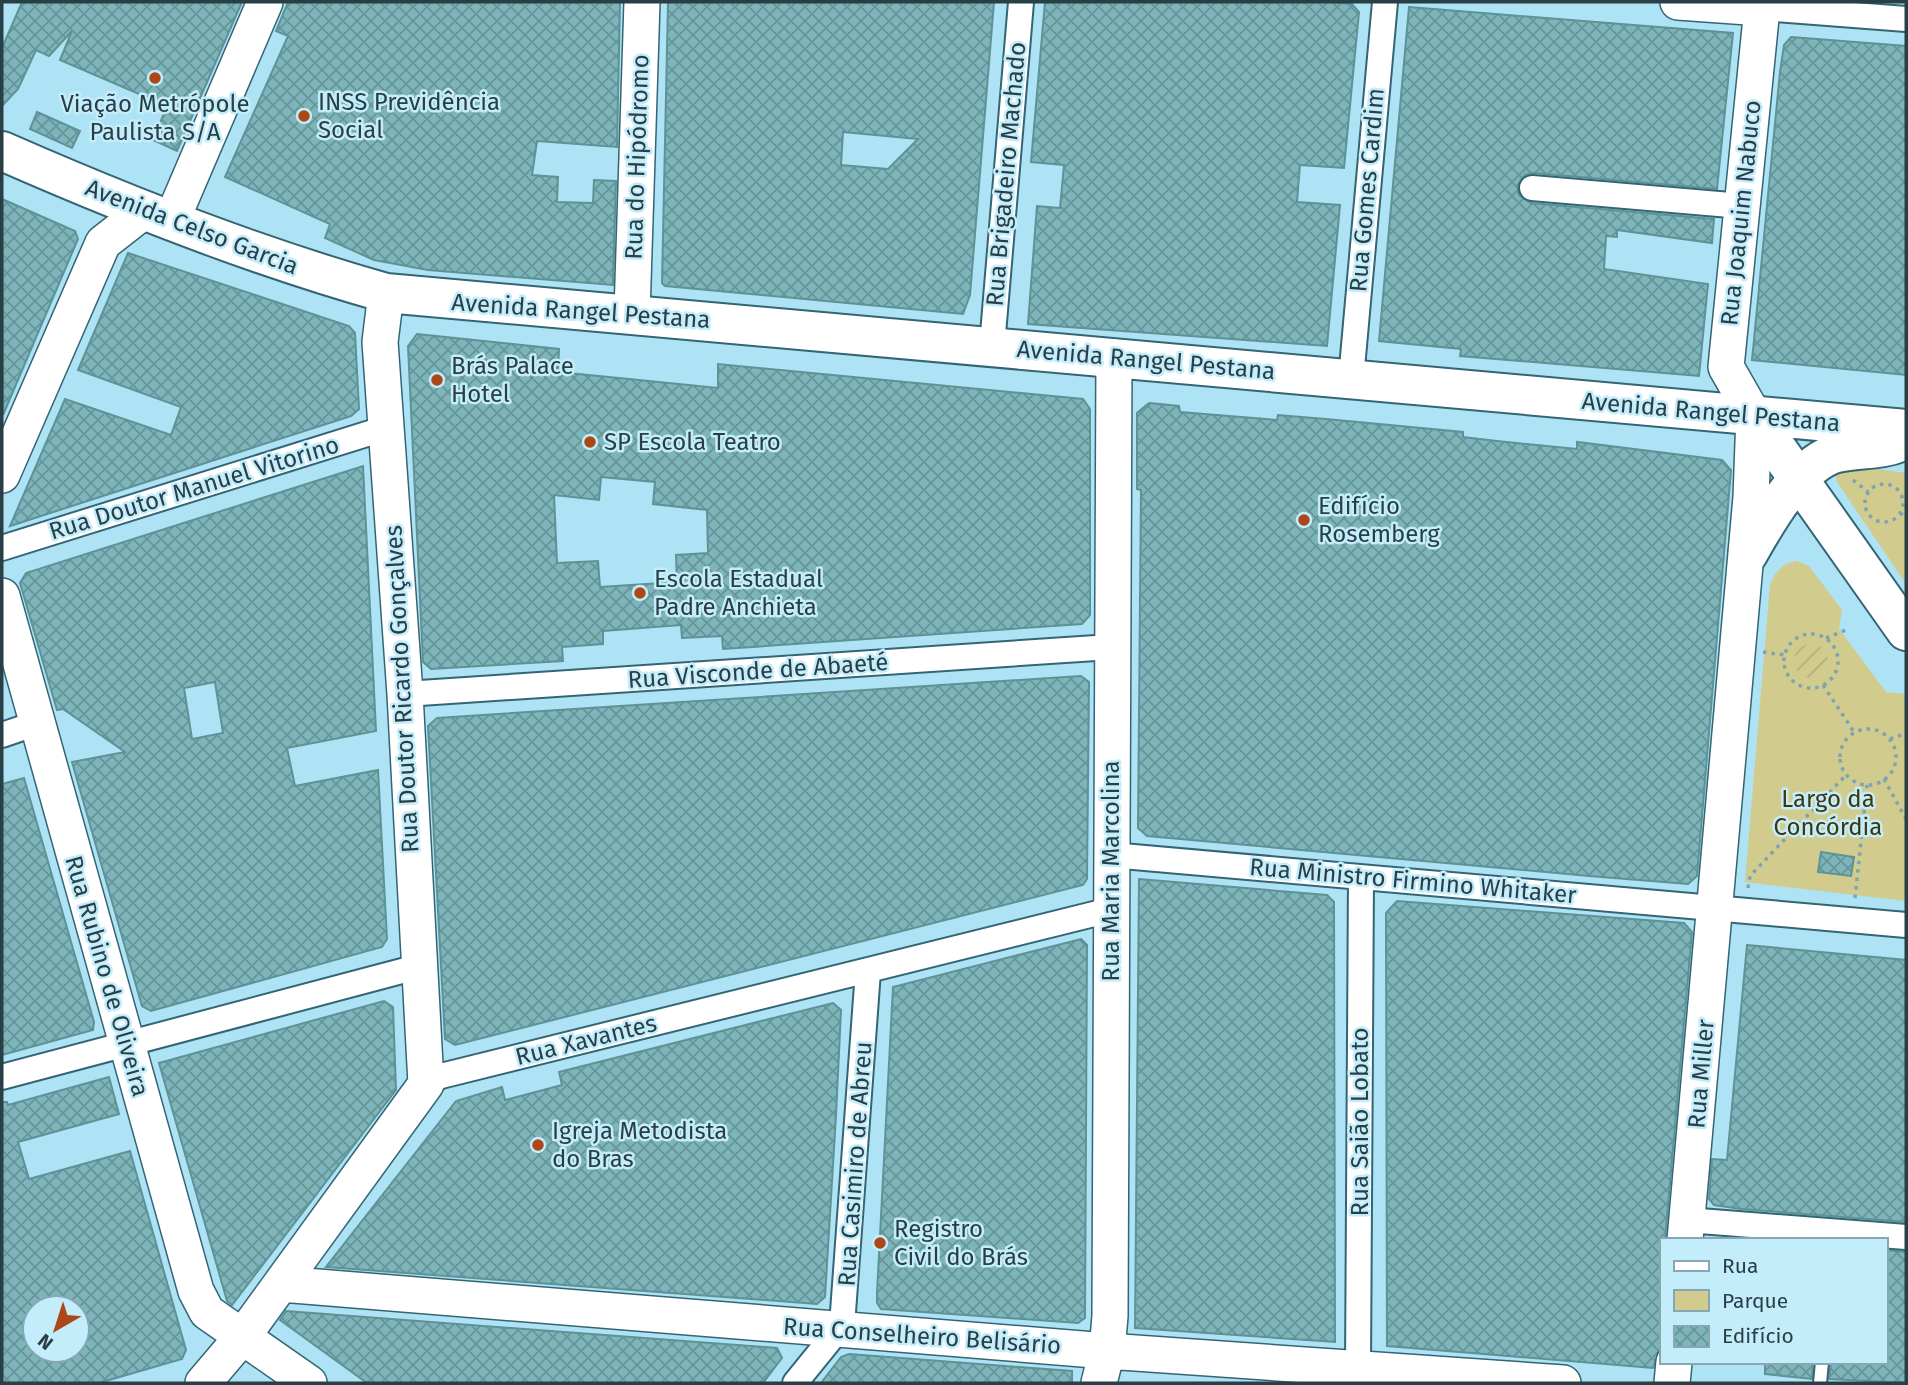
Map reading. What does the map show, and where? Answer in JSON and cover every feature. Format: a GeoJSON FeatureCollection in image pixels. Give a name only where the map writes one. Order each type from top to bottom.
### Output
{"type":"FeatureCollection","features":[{"type":"Feature","properties":{"kind":"main road","name":"Avenida Celso Garcia"},"geometry":{"type":"LineString","coordinates":[[2,151],[157,216],[319,275],[386,293]]}},
{"type":"Feature","properties":{"kind":"main road","name":"Avenida Rangel Pestana"},"geometry":{"type":"LineString","coordinates":[[386,293],[1906,429]]}},
{"type":"Feature","properties":{"kind":"main road"},"geometry":{"type":"LineString","coordinates":[[1754,416],[1906,631]]}},
{"type":"Feature","properties":{"kind":"main road"},"geometry":{"type":"LineString","coordinates":[[1748,554],[1779,505],[1799,480],[1827,457],[1883,448],[1906,440]]}},
{"type":"Feature","properties":{"kind":"street"},"geometry":{"type":"LineString","coordinates":[[103,243],[157,216],[265,2]]}},
{"type":"Feature","properties":{"kind":"street","name":"Rua do Hipódromo"},"geometry":{"type":"LineString","coordinates":[[632,313],[642,2]]}},
{"type":"Feature","properties":{"kind":"street","name":"Rua Brigadeiro Machado"},"geometry":{"type":"LineString","coordinates":[[992,346],[1021,2]]}},
{"type":"Feature","properties":{"kind":"street","name":"Rua Gomes Cardim"},"geometry":{"type":"LineString","coordinates":[[1351,379],[1385,2]]}},
{"type":"Feature","properties":{"kind":"street"},"geometry":{"type":"LineString","coordinates":[[1678,2],[1762,5],[1906,19]]}},
{"type":"Feature","properties":{"kind":"street","name":"Rua Joaquim Nabuco"},"geometry":{"type":"LineString","coordinates":[[1754,416],[1726,367],[1762,5]]}},
{"type":"Feature","properties":{"kind":"street"},"geometry":{"type":"LineString","coordinates":[[1532,188],[1742,206]]}},
{"type":"Feature","properties":{"kind":"street"},"geometry":{"type":"LineString","coordinates":[[2,475],[103,243],[96,192]]}},
{"type":"Feature","properties":{"kind":"street","name":"Rua Doutor Ricardo Gonçalves"},"geometry":{"type":"LineString","coordinates":[[386,293],[380,342],[405,694],[417,967],[426,1084]]}},
{"type":"Feature","properties":{"kind":"street","name":"Rua Maria Marcolina"},"geometry":{"type":"LineString","coordinates":[[1103,1367],[1111,1280],[1110,910],[1114,357]]}},
{"type":"Feature","properties":{"kind":"street"},"geometry":{"type":"LineString","coordinates":[[1754,416],[1748,554],[1716,907],[1906,925]]}},
{"type":"Feature","properties":{"kind":"street","name":"Rua Doutor Manuel Vitorino"},"geometry":{"type":"LineString","coordinates":[[2,548],[386,428]]}},
{"type":"Feature","properties":{"kind":"street","name":"Rua Rubino de Oliveira"},"geometry":{"type":"LineString","coordinates":[[2,596],[195,1291],[207,1312],[309,1383]]}},
{"type":"Feature","properties":{"kind":"street","name":"Rua Visconde de Abaeté"},"geometry":{"type":"LineString","coordinates":[[405,694],[1111,647]]}},
{"type":"Feature","properties":{"kind":"street"},"geometry":{"type":"LineString","coordinates":[[2,735],[37,723]]}},
{"type":"Feature","properties":{"kind":"street","name":"Rua Ministro Firmino Whitaker"},"geometry":{"type":"LineString","coordinates":[[1111,855],[1716,907]]}},
{"type":"Feature","properties":{"kind":"street","name":"Rua Saião Lobato"},"geometry":{"type":"LineString","coordinates":[[1359,1367],[1362,877]]}},
{"type":"Feature","properties":{"kind":"street","name":"Rua Miller"},"geometry":{"type":"LineString","coordinates":[[1686,1230],[1716,907]]}},
{"type":"Feature","properties":{"kind":"street","name":"Rua Xavantes"},"geometry":{"type":"LineString","coordinates":[[426,1084],[459,1071],[1110,910]]}},
{"type":"Feature","properties":{"kind":"street"},"geometry":{"type":"LineString","coordinates":[[2,1077],[417,967]]}},
{"type":"Feature","properties":{"kind":"street","name":"Rua Casimiro de Abreu"},"geometry":{"type":"LineString","coordinates":[[795,1383],[838,1330],[845,1301],[868,971]]}},
{"type":"Feature","properties":{"kind":"street"},"geometry":{"type":"LineString","coordinates":[[198,1381],[243,1336],[426,1084]]}},
{"type":"Feature","properties":{"kind":"street"},"geometry":{"type":"LineString","coordinates":[[1686,1230],[1906,1237]]}},
{"type":"Feature","properties":{"kind":"street","name":"Rua Conselheiro Belisário"},"geometry":{"type":"LineString","coordinates":[[281,1284],[838,1330],[1103,1367],[1359,1367],[1563,1383]]}},
{"type":"Feature","properties":{"kind":"street"},"geometry":{"type":"LineString","coordinates":[[1672,1383],[1674,1364]]}},
{"type":"Feature","properties":{"kind":"lane"},"geometry":{"type":"LineString","coordinates":[[1820,1383],[1822,1364]]}},
{"type":"Feature","properties":{"kind":"path"},"geometry":{"type":"LineString","coordinates":[[1883,484],[1895,486],[1903,502],[1900,513],[1891,521],[1874,519],[1866,510],[1868,492],[1883,484]]}},
{"type":"Feature","properties":{"kind":"path"},"geometry":{"type":"LineString","coordinates":[[1900,513],[1906,517]]}},
{"type":"Feature","properties":{"kind":"path"},"geometry":{"type":"LineString","coordinates":[[1825,638],[1846,630]]}},
{"type":"Feature","properties":{"kind":"path"},"geometry":{"type":"LineString","coordinates":[[1810,634],[1825,638],[1836,650],[1838,659],[1835,675],[1823,685],[1814,688],[1798,684],[1787,671],[1785,655],[1794,640],[1801,636],[1810,634]]}},
{"type":"Feature","properties":{"kind":"path"},"geometry":{"type":"LineString","coordinates":[[1757,652],[1785,655]]}},
{"type":"Feature","properties":{"kind":"path"},"geometry":{"type":"LineString","coordinates":[[1823,685],[1854,732]]}},
{"type":"Feature","properties":{"kind":"path"},"geometry":{"type":"LineString","coordinates":[[1869,729],[1889,739],[1896,761],[1885,779],[1867,785],[1846,775],[1842,768],[1840,751],[1843,743],[1854,732],[1869,729]]}},
{"type":"Feature","properties":{"kind":"path"},"geometry":{"type":"LineString","coordinates":[[1889,739],[1906,733]]}},
{"type":"Feature","properties":{"kind":"path"},"geometry":{"type":"LineString","coordinates":[[1748,891],[1750,876],[1846,775]]}},
{"type":"Feature","properties":{"kind":"path"},"geometry":{"type":"LineString","coordinates":[[1885,779],[1906,819]]}},
{"type":"Feature","properties":{"kind":"path"},"geometry":{"type":"LineString","coordinates":[[1854,904],[1867,785]]}},
{"type":"Feature","properties":{"kind":"green space"},"geometry":{"type":"Polygon","coordinates":[[[1841,464],[1906,473],[1906,584],[1837,482],[1835,472],[1841,464]]]}},
{"type":"Feature","properties":{"kind":"green space","name":"Largo da Concórdia"},"geometry":{"type":"Polygon","coordinates":[[[1797,561],[1809,566],[1842,610],[1839,629],[1886,692],[1906,694],[1906,901],[1745,882],[1770,585],[1780,568],[1797,561]]]}},
{"type":"Feature","properties":{"kind":"green space"},"geometry":{"type":"Polygon","coordinates":[[[1811,644],[1823,649],[1828,661],[1823,673],[1811,678],[1799,673],[1794,661],[1799,649],[1811,644]]]}},
{"type":"Feature","properties":{"kind":"building","name":"Viação Metrópole Paulista S/A"},"geometry":{"type":"Polygon","coordinates":[[[22,2],[242,2],[177,151],[153,140],[167,106],[60,60],[72,31],[49,56],[36,50],[18,89],[2,106],[2,48],[22,2]]]}},
{"type":"Feature","properties":{"kind":"building"},"geometry":{"type":"Polygon","coordinates":[[[288,2],[620,2],[617,147],[537,141],[532,175],[558,177],[557,202],[593,203],[594,180],[616,181],[613,285],[428,270],[374,260],[325,238],[330,224],[225,177],[288,36],[276,31],[288,2]]]}},
{"type":"Feature","properties":{"kind":"building"},"geometry":{"type":"Polygon","coordinates":[[[668,2],[994,2],[970,295],[963,314],[665,286],[662,283],[668,2]],[[843,132],[841,165],[888,169],[918,139],[843,132]]]}},
{"type":"Feature","properties":{"kind":"building"},"geometry":{"type":"Polygon","coordinates":[[[1045,2],[1329,2],[1352,4],[1359,12],[1344,168],[1300,165],[1297,202],[1340,205],[1327,346],[1028,324],[1037,206],[1060,208],[1064,165],[1031,162],[1045,2]]]}},
{"type":"Feature","properties":{"kind":"building"},"geometry":{"type":"Polygon","coordinates":[[[1409,7],[1733,33],[1717,189],[1533,173],[1525,175],[1517,186],[1519,195],[1531,203],[1714,219],[1712,243],[1617,230],[1617,237],[1606,236],[1604,269],[1708,284],[1699,376],[1460,356],[1461,349],[1379,341],[1409,7]]]}},
{"type":"Feature","properties":{"kind":"building"},"geometry":{"type":"Polygon","coordinates":[[[1791,37],[1906,46],[1906,375],[1752,360],[1780,72],[1784,45],[1791,37]]]}},
{"type":"Feature","properties":{"kind":"building"},"geometry":{"type":"Polygon","coordinates":[[[37,112],[80,131],[72,148],[30,129],[37,112]]]}},
{"type":"Feature","properties":{"kind":"building"},"geometry":{"type":"Polygon","coordinates":[[[2,199],[75,231],[78,239],[3,415],[2,199]]]}},
{"type":"Feature","properties":{"kind":"building"},"geometry":{"type":"Polygon","coordinates":[[[128,253],[349,326],[355,333],[359,409],[351,416],[10,526],[65,399],[171,435],[181,407],[78,370],[128,253]]]}},
{"type":"Feature","properties":{"kind":"building"},"geometry":{"type":"Polygon","coordinates":[[[417,334],[559,349],[558,372],[718,388],[718,364],[1083,399],[1090,409],[1090,615],[1082,624],[723,649],[722,636],[682,638],[681,625],[603,631],[603,644],[562,647],[563,661],[431,669],[423,662],[408,346],[417,334]],[[601,477],[599,500],[554,495],[557,563],[598,561],[600,587],[677,582],[676,555],[708,553],[707,510],[653,504],[655,482],[601,477]]]}},
{"type":"Feature","properties":{"kind":"building"},"geometry":{"type":"Polygon","coordinates":[[[1149,403],[1179,406],[1180,412],[1277,420],[1278,415],[1326,419],[1463,432],[1463,437],[1497,441],[1577,449],[1577,442],[1722,460],[1731,470],[1697,876],[1688,884],[1147,836],[1138,828],[1141,490],[1137,489],[1137,413],[1149,403]]]}},
{"type":"Feature","properties":{"kind":"building"},"geometry":{"type":"Polygon","coordinates":[[[363,466],[376,731],[287,748],[295,786],[378,770],[387,939],[382,947],[151,1011],[142,1006],[72,762],[125,752],[63,709],[57,710],[20,583],[26,573],[363,466]],[[215,682],[184,688],[192,739],[223,733],[215,682]]]}},
{"type":"Feature","properties":{"kind":"building"},"geometry":{"type":"Polygon","coordinates":[[[1081,676],[1089,682],[1087,879],[1083,885],[455,1045],[445,1039],[428,726],[437,718],[1081,676]]]}},
{"type":"Feature","properties":{"kind":"building"},"geometry":{"type":"Polygon","coordinates":[[[24,778],[94,1022],[93,1030],[2,1055],[2,784],[24,778]]]}},
{"type":"Feature","properties":{"kind":"building"},"geometry":{"type":"Polygon","coordinates":[[[1821,852],[1854,857],[1851,876],[1818,872],[1821,852]]]}},
{"type":"Feature","properties":{"kind":"building"},"geometry":{"type":"Polygon","coordinates":[[[1139,879],[1327,895],[1334,902],[1335,1342],[1135,1328],[1139,879]]]}},
{"type":"Feature","properties":{"kind":"building"},"geometry":{"type":"Polygon","coordinates":[[[1397,901],[1684,923],[1692,932],[1665,1238],[1660,1238],[1660,1348],[1653,1368],[1387,1346],[1386,913],[1397,901]]]}},
{"type":"Feature","properties":{"kind":"building"},"geometry":{"type":"Polygon","coordinates":[[[1081,939],[1087,945],[1085,1318],[1078,1323],[881,1309],[877,1303],[877,1293],[893,987],[1081,939]]]}},
{"type":"Feature","properties":{"kind":"building"},"geometry":{"type":"Polygon","coordinates":[[[1747,945],[1906,960],[1906,1222],[1741,1209],[1714,1205],[1709,1199],[1712,1159],[1727,1160],[1747,945]]]}},
{"type":"Feature","properties":{"kind":"building"},"geometry":{"type":"Polygon","coordinates":[[[384,1001],[393,1007],[396,1090],[232,1305],[227,1301],[159,1063],[384,1001]]]}},
{"type":"Feature","properties":{"kind":"building"},"geometry":{"type":"Polygon","coordinates":[[[833,1003],[841,1010],[836,1115],[825,1297],[817,1304],[326,1267],[456,1101],[502,1087],[505,1100],[562,1085],[559,1072],[833,1003]]]}},
{"type":"Feature","properties":{"kind":"building"},"geometry":{"type":"Polygon","coordinates":[[[109,1077],[119,1114],[18,1142],[29,1179],[130,1151],[186,1350],[182,1359],[99,1383],[2,1383],[2,1102],[7,1102],[8,1105],[109,1077]]]}},
{"type":"Feature","properties":{"kind":"building"},"geometry":{"type":"Polygon","coordinates":[[[1887,1250],[1906,1252],[1906,1383],[1829,1379],[1831,1364],[1887,1364],[1887,1250]]]}},
{"type":"Feature","properties":{"kind":"building"},"geometry":{"type":"Polygon","coordinates":[[[286,1311],[777,1348],[782,1358],[763,1383],[367,1383],[280,1320],[286,1311]]]}},
{"type":"Feature","properties":{"kind":"building"},"geometry":{"type":"Polygon","coordinates":[[[849,1354],[1072,1371],[1072,1383],[821,1383],[841,1357],[849,1354]]]}},
{"type":"Feature","properties":{"kind":"building"},"geometry":{"type":"Polygon","coordinates":[[[1765,1364],[1813,1364],[1812,1379],[1765,1374],[1765,1364]]]}},
{"type":"Feature","properties":{"kind":"place","name":"Viação Metrópole Paulista S/A"},"geometry":{"type":"Point","coordinates":[155,78]}},
{"type":"Feature","properties":{"kind":"place","name":"INSS Previdência Social"},"geometry":{"type":"Point","coordinates":[304,116]}},
{"type":"Feature","properties":{"kind":"place","name":"Brás Palace Hotel"},"geometry":{"type":"Point","coordinates":[437,380]}},
{"type":"Feature","properties":{"kind":"place","name":"SP Escola Teatro"},"geometry":{"type":"Point","coordinates":[590,442]}},
{"type":"Feature","properties":{"kind":"place","name":"Edifício Rosemberg"},"geometry":{"type":"Point","coordinates":[1304,520]}},
{"type":"Feature","properties":{"kind":"place","name":"Escola Estadual Padre Anchieta"},"geometry":{"type":"Point","coordinates":[640,593]}},
{"type":"Feature","properties":{"kind":"place","name":"Igreja Metodista do Bras"},"geometry":{"type":"Point","coordinates":[538,1145]}},
{"type":"Feature","properties":{"kind":"place","name":"Registro Civil do Brás"},"geometry":{"type":"Point","coordinates":[880,1243]}}]}
